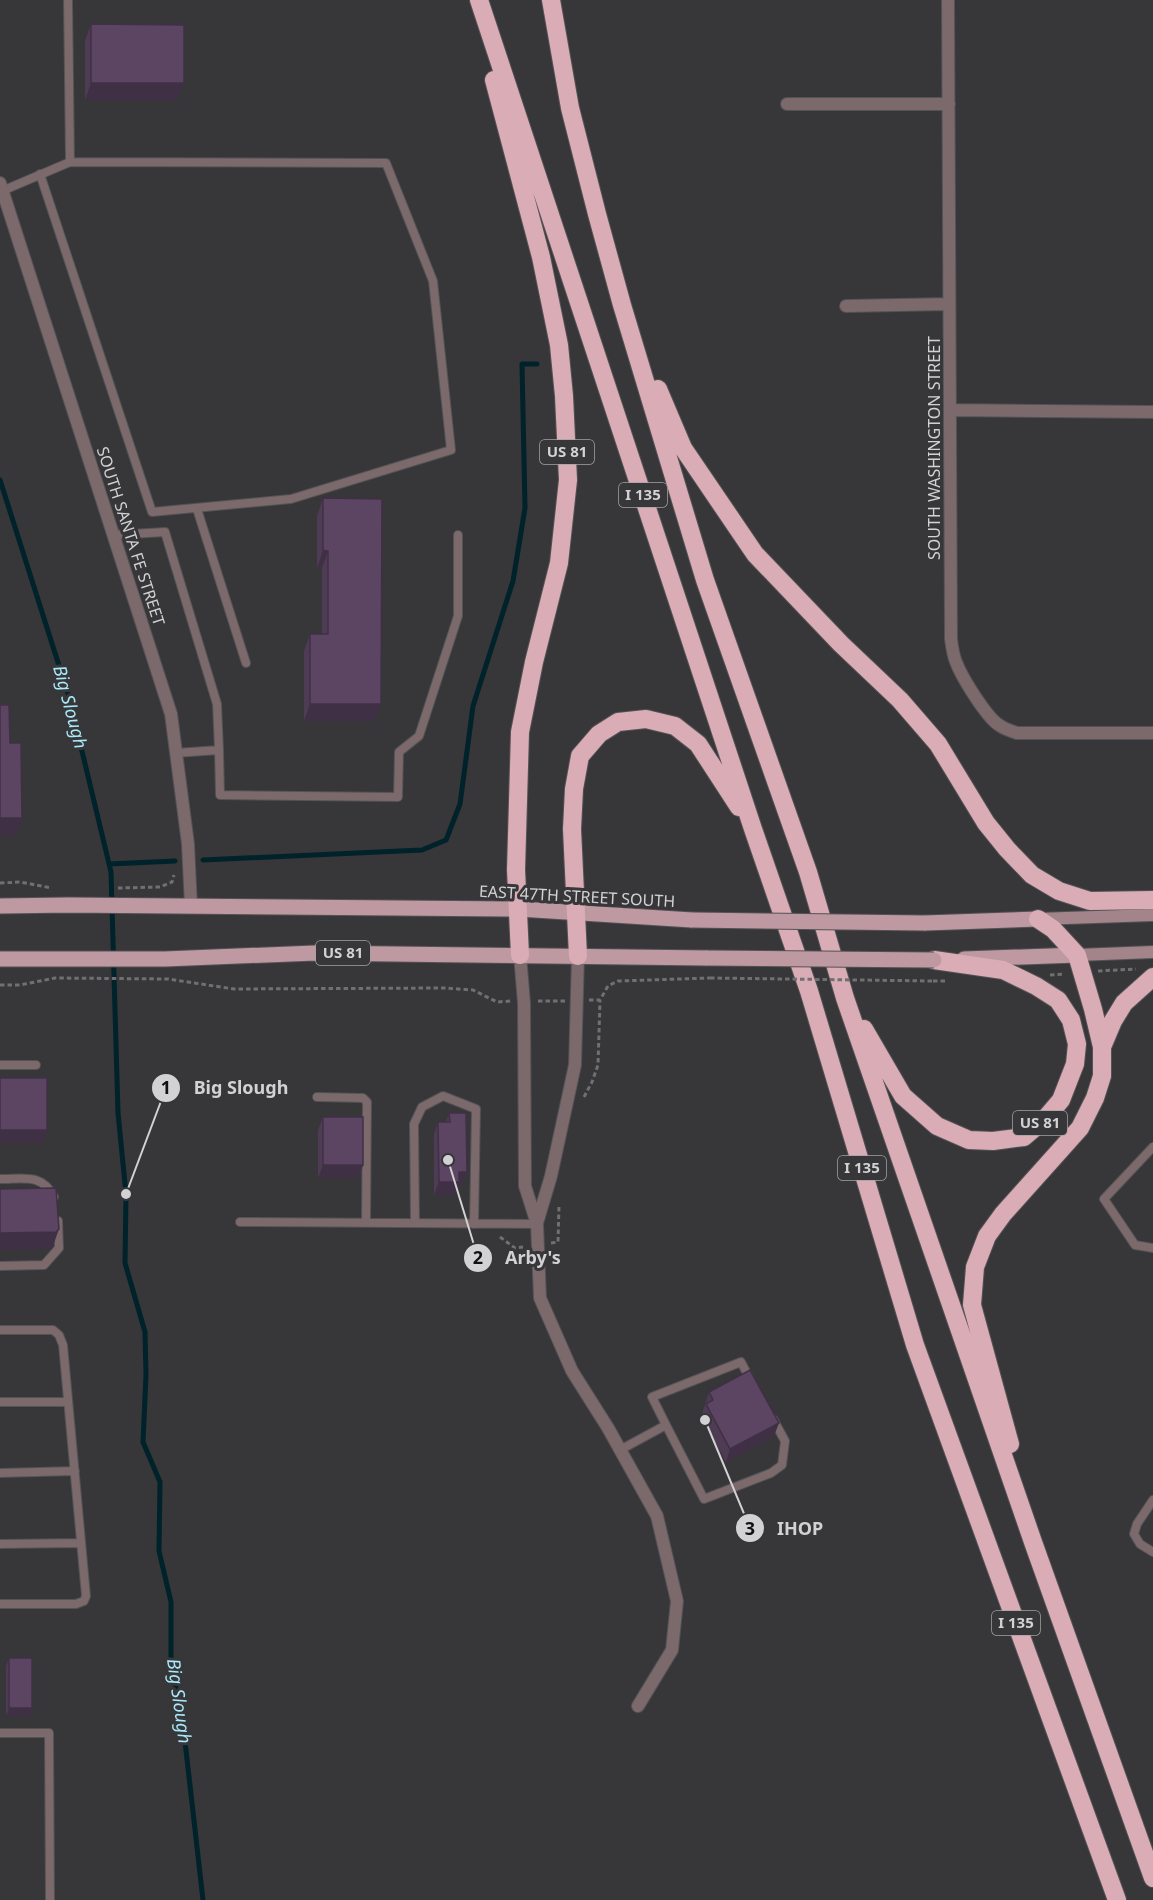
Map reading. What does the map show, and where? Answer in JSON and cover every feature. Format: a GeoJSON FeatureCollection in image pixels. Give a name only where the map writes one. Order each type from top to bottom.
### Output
{"type":"FeatureCollection","features":[{"type":"Feature","properties":{"kind":"highway","name":"US 81"},"geometry":{"type":"LineString","coordinates":[[472,0],[541,257],[559,345],[564,396],[568,480],[559,563],[534,662],[520,732],[516,870],[520,955]]}},
{"type":"Feature","properties":{"kind":"highway","name":"I 135"},"geometry":{"type":"LineString","coordinates":[[479,0],[753,829],[809,991],[915,1345],[1117,1900]]}},
{"type":"Feature","properties":{"kind":"highway","name":"I 135"},"geometry":{"type":"LineString","coordinates":[[550,0],[570,108],[597,214],[705,580],[808,872],[845,998],[1033,1542],[1153,1878]]}},
{"type":"Feature","properties":{"kind":"highway"},"geometry":{"type":"LineString","coordinates":[[622,305],[683,448],[755,554],[841,644],[900,700],[938,744],[986,823],[1008,849],[1032,875],[1059,891],[1090,901],[1153,900]]}},
{"type":"Feature","properties":{"kind":"highway"},"geometry":{"type":"LineString","coordinates":[[578,956],[572,829],[574,789],[580,756],[599,734],[618,722],[646,719],[675,726],[698,744],[753,829]]}},
{"type":"Feature","properties":{"kind":"highway"},"geometry":{"type":"LineString","coordinates":[[1033,1542],[1002,1412],[972,1305],[975,1267],[987,1236],[1080,1128],[1095,1098],[1102,1076],[1102,1047],[1077,955],[1053,929],[1038,919]]}},
{"type":"Feature","properties":{"kind":"highway","name":"US 81"},"geometry":{"type":"LineString","coordinates":[[845,998],[903,1096],[937,1126],[969,1140],[993,1142],[1024,1137],[1044,1120],[1061,1100],[1075,1064],[1077,1044],[1071,1020],[1058,1000],[1020,977],[1003,970],[934,960]]}},
{"type":"Feature","properties":{"kind":"highway"},"geometry":{"type":"LineString","coordinates":[[1102,1047],[1124,1003],[1153,977]]}},
{"type":"Feature","properties":{"kind":"main road","name":"EAST 47TH STREET SOUTH"},"geometry":{"type":"LineString","coordinates":[[0,906],[68,904],[519,909],[692,920],[925,923],[1153,915]]}},
{"type":"Feature","properties":{"kind":"main road"},"geometry":{"type":"LineString","coordinates":[[934,960],[1153,952]]}},
{"type":"Feature","properties":{"kind":"main road","name":"US 81"},"geometry":{"type":"LineString","coordinates":[[0,959],[161,958],[315,953],[934,960]]}},
{"type":"Feature","properties":{"kind":"street","name":"SOUTH WASHINGTON STREET"},"geometry":{"type":"LineString","coordinates":[[948,0],[951,639],[956,663],[993,720],[1005,729],[1017,733],[1153,733]]}},
{"type":"Feature","properties":{"kind":"street"},"geometry":{"type":"LineString","coordinates":[[787,104],[949,104]]}},
{"type":"Feature","properties":{"kind":"street","name":"SOUTH SANTA FE STREET"},"geometry":{"type":"LineString","coordinates":[[1,189],[171,714],[188,844],[191,906]]}},
{"type":"Feature","properties":{"kind":"street"},"geometry":{"type":"LineString","coordinates":[[846,306],[949,304]]}},
{"type":"Feature","properties":{"kind":"street"},"geometry":{"type":"LineString","coordinates":[[950,410],[1153,412]]}},
{"type":"Feature","properties":{"kind":"street"},"geometry":{"type":"LineString","coordinates":[[520,955],[524,1001],[525,1186],[537,1224],[540,1298],[572,1371],[657,1516],[677,1601],[672,1650],[638,1706]]}},
{"type":"Feature","properties":{"kind":"street"},"geometry":{"type":"LineString","coordinates":[[537,1224],[551,1176],[575,1065],[578,956]]}},
{"type":"Feature","properties":{"kind":"lane"},"geometry":{"type":"LineString","coordinates":[[68,0],[70,162]]}},
{"type":"Feature","properties":{"kind":"lane"},"geometry":{"type":"LineString","coordinates":[[1,189],[70,162],[386,163],[433,281],[451,450],[291,499],[152,512],[40,174]]}},
{"type":"Feature","properties":{"kind":"lane"},"geometry":{"type":"LineString","coordinates":[[197,509],[246,663]]}},
{"type":"Feature","properties":{"kind":"lane"},"geometry":{"type":"LineString","coordinates":[[114,535],[165,532],[217,704],[220,795],[398,797],[399,752],[419,736],[458,616],[458,535]]}},
{"type":"Feature","properties":{"kind":"lane"},"geometry":{"type":"LineString","coordinates":[[176,753],[219,750]]}},
{"type":"Feature","properties":{"kind":"lane"},"geometry":{"type":"LineString","coordinates":[[0,1065],[36,1065]]}},
{"type":"Feature","properties":{"kind":"lane"},"geometry":{"type":"LineString","coordinates":[[415,1223],[414,1124],[422,1107],[443,1096],[476,1109],[474,1224]]}},
{"type":"Feature","properties":{"kind":"lane"},"geometry":{"type":"LineString","coordinates":[[317,1097],[363,1098],[367,1102],[366,1223]]}},
{"type":"Feature","properties":{"kind":"lane"},"geometry":{"type":"LineString","coordinates":[[1153,1147],[1104,1199],[1135,1245],[1153,1248]]}},
{"type":"Feature","properties":{"kind":"lane"},"geometry":{"type":"LineString","coordinates":[[0,1179],[39,1179],[49,1187],[57,1202]]}},
{"type":"Feature","properties":{"kind":"lane"},"geometry":{"type":"LineString","coordinates":[[0,1266],[45,1265],[59,1248],[57,1214]]}},
{"type":"Feature","properties":{"kind":"lane"},"geometry":{"type":"LineString","coordinates":[[240,1222],[537,1224]]}},
{"type":"Feature","properties":{"kind":"lane"},"geometry":{"type":"LineString","coordinates":[[0,1330],[53,1330],[59,1335],[63,1345],[86,1596],[84,1601],[76,1604],[0,1604]]}},
{"type":"Feature","properties":{"kind":"lane"},"geometry":{"type":"LineString","coordinates":[[757,1392],[741,1362],[652,1397],[705,1499],[771,1473],[782,1465],[785,1441],[768,1411]]}},
{"type":"Feature","properties":{"kind":"lane"},"geometry":{"type":"LineString","coordinates":[[0,1402],[68,1402]]}},
{"type":"Feature","properties":{"kind":"lane"},"geometry":{"type":"LineString","coordinates":[[620,1450],[666,1425]]}},
{"type":"Feature","properties":{"kind":"lane"},"geometry":{"type":"LineString","coordinates":[[0,1473],[75,1472]]}},
{"type":"Feature","properties":{"kind":"lane"},"geometry":{"type":"LineString","coordinates":[[1153,1500],[1137,1524],[1134,1534],[1140,1544],[1153,1552]]}},
{"type":"Feature","properties":{"kind":"lane"},"geometry":{"type":"LineString","coordinates":[[0,1544],[81,1543]]}},
{"type":"Feature","properties":{"kind":"lane"},"geometry":{"type":"LineString","coordinates":[[0,1733],[49,1733],[50,1900]]}},
{"type":"Feature","properties":{"kind":"path"},"geometry":{"type":"LineString","coordinates":[[160,887],[172,882],[174,875]]}},
{"type":"Feature","properties":{"kind":"path"},"geometry":{"type":"LineString","coordinates":[[0,883],[20,882],[57,889]]}},
{"type":"Feature","properties":{"kind":"path"},"geometry":{"type":"LineString","coordinates":[[0,986],[20,985],[55,978],[168,979],[234,989],[444,988],[473,990],[497,1002],[600,1000],[608,986],[618,981],[710,978],[933,981]]}},
{"type":"Feature","properties":{"kind":"building"},"geometry":{"type":"Polygon","coordinates":[[[91,24],[184,25],[184,83],[91,83],[91,24]]]}},
{"type":"Feature","properties":{"kind":"building"},"geometry":{"type":"Polygon","coordinates":[[[323,498],[382,499],[381,704],[310,704],[310,634],[328,634],[328,551],[323,550],[323,498]]]}},
{"type":"Feature","properties":{"kind":"building"},"geometry":{"type":"Polygon","coordinates":[[[0,705],[9,705],[10,743],[21,743],[22,818],[0,818],[0,705]]]}},
{"type":"Feature","properties":{"kind":"building"},"geometry":{"type":"Polygon","coordinates":[[[0,1078],[47,1078],[47,1130],[0,1130],[0,1078]]]}},
{"type":"Feature","properties":{"kind":"building"},"geometry":{"type":"Polygon","coordinates":[[[449,1113],[466,1113],[467,1172],[459,1172],[459,1182],[439,1182],[438,1122],[450,1122],[449,1113]]]}},
{"type":"Feature","properties":{"kind":"building"},"geometry":{"type":"Polygon","coordinates":[[[323,1117],[363,1117],[363,1165],[323,1165],[323,1117]]]}},
{"type":"Feature","properties":{"kind":"building"},"geometry":{"type":"Polygon","coordinates":[[[56,1188],[59,1229],[56,1232],[0,1233],[0,1189],[56,1188]]]}},
{"type":"Feature","properties":{"kind":"building"},"geometry":{"type":"Polygon","coordinates":[[[750,1370],[779,1423],[730,1449],[706,1404],[713,1400],[709,1392],[750,1370]]]}},
{"type":"Feature","properties":{"kind":"building"},"geometry":{"type":"Polygon","coordinates":[[[9,1658],[32,1658],[32,1708],[9,1708],[9,1658]]]}},
{"type":"Feature","properties":{"kind":"waterway"},"geometry":{"type":"LineString","coordinates":[[203,860],[422,850],[446,840],[460,804],[473,706],[513,581],[525,508],[522,364],[537,364]]}},
{"type":"Feature","properties":{"kind":"waterway","name":"Big Slough"},"geometry":{"type":"LineString","coordinates":[[0,480],[69,697],[111,872],[118,1113],[126,1194],[125,1263],[145,1332],[143,1442],[160,1482],[159,1551],[171,1602],[171,1667],[182,1715],[203,1900]]}},
{"type":"Feature","properties":{"kind":"waterway"},"geometry":{"type":"LineString","coordinates":[[109,864],[175,861]]}},
{"type":"Feature","properties":{"kind":"place","name":"Arby's"},"geometry":{"type":"Point","coordinates":[448,1160]}},
{"type":"Feature","properties":{"kind":"place","name":"Big Slough"},"geometry":{"type":"Point","coordinates":[126,1194]}},
{"type":"Feature","properties":{"kind":"place","name":"IHOP"},"geometry":{"type":"Point","coordinates":[705,1420]}}]}
